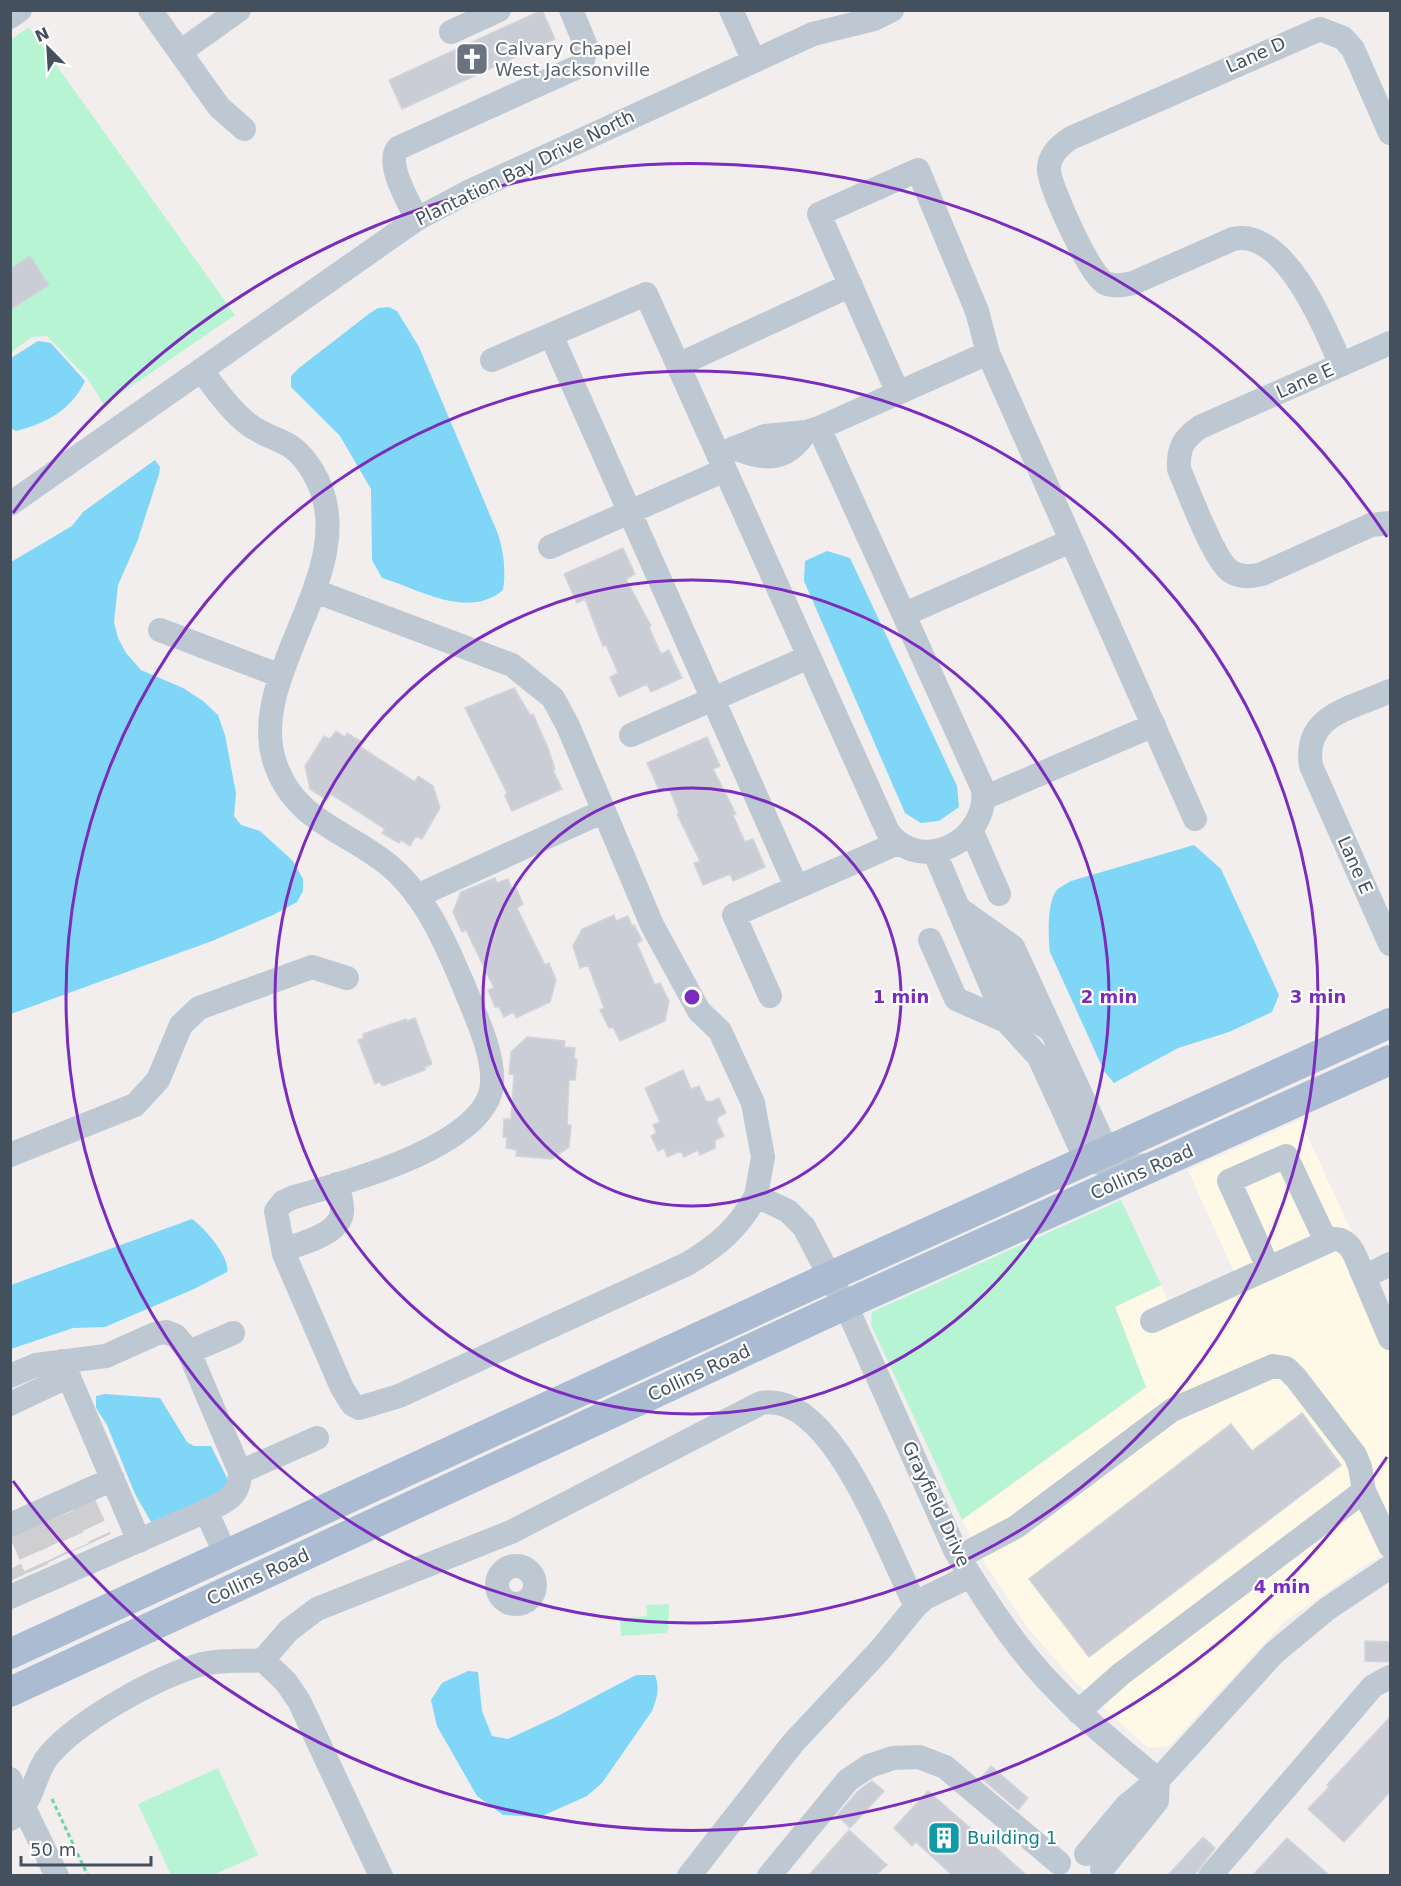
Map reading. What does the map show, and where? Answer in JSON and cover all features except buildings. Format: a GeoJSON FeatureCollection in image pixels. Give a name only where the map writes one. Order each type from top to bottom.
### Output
{"type":"FeatureCollection","features":[{"type":"Feature","properties":{"kind":"main road","name":"Collins Road"},"geometry":{"type":"LineString","coordinates":[[10,1654],[829,1276],[1390,1023]]}},
{"type":"Feature","properties":{"kind":"main road","name":"Collins Road"},"geometry":{"type":"LineString","coordinates":[[10,1692],[845,1305],[1390,1060]]}},
{"type":"Feature","properties":{"kind":"street"},"geometry":{"type":"LineString","coordinates":[[10,17],[20,10]]}},
{"type":"Feature","properties":{"kind":"street"},"geometry":{"type":"LineString","coordinates":[[150,10],[219,107],[244,129]]}},
{"type":"Feature","properties":{"kind":"street"},"geometry":{"type":"LineString","coordinates":[[180,52],[239,10]]}},
{"type":"Feature","properties":{"kind":"street"},"geometry":{"type":"LineString","coordinates":[[451,32],[499,10]]}},
{"type":"Feature","properties":{"kind":"street"},"geometry":{"type":"LineString","coordinates":[[417,219],[393,164],[394,152],[398,148],[582,65],[586,46],[571,10]]}},
{"type":"Feature","properties":{"kind":"street"},"geometry":{"type":"LineString","coordinates":[[731,10],[754,61]]}},
{"type":"Feature","properties":{"kind":"street","name":"Plantation Bay Drive North"},"geometry":{"type":"LineString","coordinates":[[11,503],[417,219],[468,192],[813,34],[874,19],[892,10]]}},
{"type":"Feature","properties":{"kind":"street","name":"Lane D"},"geometry":{"type":"LineString","coordinates":[[1071,138],[1320,29],[1343,38],[1353,50],[1390,133]]}},
{"type":"Feature","properties":{"kind":"street","name":"Lane E"},"geometry":{"type":"LineString","coordinates":[[1071,138],[1052,156],[1049,170],[1052,184],[1095,275],[1106,284],[1133,283],[1233,239],[1242,237],[1263,242],[1307,292],[1341,365],[1200,427],[1182,442],[1178,455],[1179,469],[1221,562],[1237,575],[1249,577],[1262,574],[1371,525],[1390,523]]}},
{"type":"Feature","properties":{"kind":"street"},"geometry":{"type":"LineString","coordinates":[[898,393],[819,214],[918,170],[977,311],[988,352],[1195,819]]}},
{"type":"Feature","properties":{"kind":"street"},"geometry":{"type":"LineString","coordinates":[[678,365],[851,285]]}},
{"type":"Feature","properties":{"kind":"street"},"geometry":{"type":"LineString","coordinates":[[492,360],[645,294],[678,365],[726,458],[809,657],[888,832],[898,843],[914,850],[934,851],[956,846],[972,832],[982,812],[984,798],[981,783],[905,614],[813,430]]}},
{"type":"Feature","properties":{"kind":"street"},"geometry":{"type":"LineString","coordinates":[[551,335],[796,886]]}},
{"type":"Feature","properties":{"kind":"street"},"geometry":{"type":"LineString","coordinates":[[1341,365],[1390,343]]}},
{"type":"Feature","properties":{"kind":"street"},"geometry":{"type":"LineString","coordinates":[[550,547],[630,512],[726,458],[780,456],[797,445],[813,430],[988,352]]}},
{"type":"Feature","properties":{"kind":"street"},"geometry":{"type":"LineString","coordinates":[[201,370],[249,425],[290,444],[314,474],[326,496],[327,522],[315,591],[281,676],[268,728],[273,759],[287,792],[305,812],[391,867],[417,896],[439,932],[475,1015],[491,1066],[492,1086],[485,1105],[466,1127],[400,1162],[294,1197],[283,1203],[276,1211],[283,1250],[342,1388],[352,1404],[359,1408],[399,1396],[687,1264],[718,1245],[745,1217],[756,1196],[763,1157],[753,1104],[720,1031],[699,1011],[652,925],[568,726],[553,698],[512,665],[315,591]]}},
{"type":"Feature","properties":{"kind":"street"},"geometry":{"type":"LineString","coordinates":[[905,614],[1071,541]]}},
{"type":"Feature","properties":{"kind":"street"},"geometry":{"type":"LineString","coordinates":[[160,630],[281,676]]}},
{"type":"Feature","properties":{"kind":"street"},"geometry":{"type":"LineString","coordinates":[[631,735],[809,657]]}},
{"type":"Feature","properties":{"kind":"street","name":"Lane E"},"geometry":{"type":"LineString","coordinates":[[1390,691],[1319,725],[1311,736],[1309,751],[1311,766],[1390,944]]}},
{"type":"Feature","properties":{"kind":"street"},"geometry":{"type":"LineString","coordinates":[[984,798],[1154,725]]}},
{"type":"Feature","properties":{"kind":"street"},"geometry":{"type":"LineString","coordinates":[[417,896],[604,811]]}},
{"type":"Feature","properties":{"kind":"street"},"geometry":{"type":"LineString","coordinates":[[972,832],[999,894]]}},
{"type":"Feature","properties":{"kind":"street"},"geometry":{"type":"LineString","coordinates":[[770,996],[734,915],[898,843]]}},
{"type":"Feature","properties":{"kind":"street"},"geometry":{"type":"LineString","coordinates":[[934,851],[961,910],[1006,1021],[1039,1057],[1096,1156],[1123,1168],[1160,1164]]}},
{"type":"Feature","properties":{"kind":"street"},"geometry":{"type":"LineString","coordinates":[[961,910],[983,924],[1021,1010],[1051,1031],[1096,1156]]}},
{"type":"Feature","properties":{"kind":"street"},"geometry":{"type":"LineString","coordinates":[[930,940],[956,999],[1006,1021]]}},
{"type":"Feature","properties":{"kind":"street"},"geometry":{"type":"LineString","coordinates":[[10,1155],[135,1104],[158,1080],[181,1025],[199,1008],[312,967],[347,978]]}},
{"type":"Feature","properties":{"kind":"street"},"geometry":{"type":"LineString","coordinates":[[1268,1268],[1229,1181],[1286,1156],[1326,1241]]}},
{"type":"Feature","properties":{"kind":"street"},"geometry":{"type":"LineString","coordinates":[[283,1250],[321,1235],[338,1223],[343,1209],[337,1184]]}},
{"type":"Feature","properties":{"kind":"street","name":"Grayfield Drive"},"geometry":{"type":"LineString","coordinates":[[756,1196],[788,1210],[804,1227],[845,1305],[964,1566],[1024,1652],[1078,1712],[1158,1780]]}},
{"type":"Feature","properties":{"kind":"street"},"geometry":{"type":"LineString","coordinates":[[1152,1321],[1337,1238],[1347,1242],[1390,1338]]}},
{"type":"Feature","properties":{"kind":"street"},"geometry":{"type":"LineString","coordinates":[[1364,1277],[1390,1264]]}},
{"type":"Feature","properties":{"kind":"street"},"geometry":{"type":"LineString","coordinates":[[10,1404],[66,1368],[106,1356],[155,1334],[166,1332],[176,1336],[189,1352],[240,1472],[238,1492],[228,1501],[139,1540],[103,1547],[15,1589]]}},
{"type":"Feature","properties":{"kind":"street"},"geometry":{"type":"LineString","coordinates":[[189,1352],[233,1333]]}},
{"type":"Feature","properties":{"kind":"street"},"geometry":{"type":"LineString","coordinates":[[10,1376],[36,1365],[66,1368]]}},
{"type":"Feature","properties":{"kind":"street"},"geometry":{"type":"LineString","coordinates":[[689,1875],[787,1750],[880,1650],[916,1606],[964,1566],[1172,1410],[1273,1366],[1286,1368],[1355,1455],[1360,1467],[1364,1491],[1390,1546]]}},
{"type":"Feature","properties":{"kind":"street"},"geometry":{"type":"LineString","coordinates":[[66,1368],[139,1540]]}},
{"type":"Feature","properties":{"kind":"street"},"geometry":{"type":"LineString","coordinates":[[263,1660],[289,1630],[317,1609],[495,1538],[746,1410],[772,1401],[785,1403],[801,1412],[853,1473],[916,1606]]}},
{"type":"Feature","properties":{"kind":"street"},"geometry":{"type":"LineString","coordinates":[[240,1472],[317,1438]]}},
{"type":"Feature","properties":{"kind":"street"},"geometry":{"type":"LineString","coordinates":[[45,1515],[113,1479]]}},
{"type":"Feature","properties":{"kind":"street"},"geometry":{"type":"LineString","coordinates":[[1078,1712],[1121,1674],[1364,1491]]}},
{"type":"Feature","properties":{"kind":"street"},"geometry":{"type":"LineString","coordinates":[[206,1511],[226,1555]]}},
{"type":"Feature","properties":{"kind":"street"},"geometry":{"type":"LineString","coordinates":[[495,1538],[508,1568]]}},
{"type":"Feature","properties":{"kind":"street"},"geometry":{"type":"LineString","coordinates":[[770,1875],[848,1780],[868,1766],[892,1758],[920,1757],[945,1767],[1056,1869],[1073,1854],[1097,1866],[1157,1801],[1158,1780],[1274,1653],[1327,1609],[1390,1567]]}},
{"type":"Feature","properties":{"kind":"street"},"geometry":{"type":"LineString","coordinates":[[18,1813],[37,1774],[51,1753],[64,1741],[127,1697],[200,1665],[217,1661],[263,1660],[286,1682],[299,1701],[381,1875]]}},
{"type":"Feature","properties":{"kind":"street"},"geometry":{"type":"LineString","coordinates":[[1210,1875],[1373,1686],[1390,1677]]}},
{"type":"Feature","properties":{"kind":"street"},"geometry":{"type":"LineString","coordinates":[[10,1779],[18,1813],[57,1875]]}},
{"type":"Feature","properties":{"kind":"path"},"geometry":{"type":"LineString","coordinates":[[37,1774],[46,1785],[88,1875]]}},
{"type":"Feature","properties":{"kind":"shaded area"},"geometry":{"type":"Polygon","coordinates":[[[1300,1120],[1390,1315],[1390,1550],[1284,1622],[1169,1746],[1148,1748],[1074,1681],[1028,1628],[989,1570],[962,1520],[1146,1388],[1115,1306],[1161,1285],[1169,1304],[1235,1274],[1188,1170],[1300,1120]]]}},
{"type":"Feature","properties":{"kind":"green space"},"geometry":{"type":"Polygon","coordinates":[[[29,27],[235,315],[104,405],[87,378],[47,336],[32,337],[11,352],[10,40],[29,27]]]}},
{"type":"Feature","properties":{"kind":"green space"},"geometry":{"type":"Polygon","coordinates":[[[1121,1200],[1161,1285],[1115,1307],[1146,1387],[962,1520],[871,1325],[872,1312],[1121,1200]]]}},
{"type":"Feature","properties":{"kind":"green space"},"geometry":{"type":"Polygon","coordinates":[[[669,1604],[666,1633],[621,1636],[620,1619],[647,1616],[646,1605],[669,1604]]]}},
{"type":"Feature","properties":{"kind":"green space"},"geometry":{"type":"Polygon","coordinates":[[[218,1768],[258,1855],[213,1875],[171,1875],[138,1804],[218,1768]]]}},
{"type":"Feature","properties":{"kind":"water"},"geometry":{"type":"Polygon","coordinates":[[[389,307],[397,311],[419,347],[498,534],[504,562],[503,590],[489,599],[459,602],[443,599],[382,578],[372,560],[371,489],[340,436],[291,387],[291,376],[299,368],[370,313],[378,308],[389,307]]]}},
{"type":"Feature","properties":{"kind":"water"},"geometry":{"type":"Polygon","coordinates":[[[38,341],[51,343],[85,381],[73,400],[57,414],[38,424],[16,431],[11,428],[11,358],[38,341]]]}},
{"type":"Feature","properties":{"kind":"water"},"geometry":{"type":"Polygon","coordinates":[[[155,460],[160,467],[159,474],[137,542],[118,585],[114,622],[118,638],[126,653],[141,670],[183,688],[203,701],[218,715],[225,735],[236,793],[234,816],[241,825],[260,831],[293,861],[303,879],[303,891],[297,902],[273,915],[212,941],[11,1014],[11,562],[72,526],[83,512],[155,460]]]}},
{"type":"Feature","properties":{"kind":"water"},"geometry":{"type":"Polygon","coordinates":[[[827,551],[850,558],[957,786],[959,807],[939,821],[921,823],[905,813],[804,581],[805,561],[827,551]]]}},
{"type":"Feature","properties":{"kind":"water"},"geometry":{"type":"Polygon","coordinates":[[[1194,845],[1221,869],[1279,995],[1272,1012],[1229,1032],[1178,1048],[1114,1083],[1104,1071],[1050,952],[1050,909],[1054,894],[1071,881],[1194,845]]]}},
{"type":"Feature","properties":{"kind":"water"},"geometry":{"type":"Polygon","coordinates":[[[192,1219],[203,1228],[221,1251],[227,1272],[194,1289],[105,1327],[73,1328],[11,1349],[11,1285],[192,1219]]]}},
{"type":"Feature","properties":{"kind":"water"},"geometry":{"type":"Polygon","coordinates":[[[105,1394],[160,1398],[187,1442],[194,1446],[211,1446],[233,1490],[151,1522],[135,1494],[107,1425],[96,1408],[96,1396],[105,1394]]]}},
{"type":"Feature","properties":{"kind":"water"},"geometry":{"type":"Polygon","coordinates":[[[468,1671],[478,1672],[482,1711],[492,1736],[508,1739],[636,1675],[655,1675],[657,1693],[652,1711],[602,1783],[587,1796],[540,1817],[503,1815],[477,1796],[437,1726],[431,1700],[442,1683],[468,1671]]]}},
{"type":"Feature","properties":{"kind":"tunnel"},"geometry":{"type":"LineString","coordinates":[[84,1504],[100,1539]]}},
{"type":"Feature","properties":{"kind":"tunnel"},"geometry":{"type":"LineString","coordinates":[[63,1515],[78,1549]]}},
{"type":"Feature","properties":{"kind":"tunnel"},"geometry":{"type":"LineString","coordinates":[[41,1524],[58,1558]]}},
{"type":"Feature","properties":{"kind":"tunnel"},"geometry":{"type":"LineString","coordinates":[[21,1533],[37,1569]]}},
{"type":"Feature","properties":{"kind":"tunnel"},"geometry":{"type":"LineString","coordinates":[[10,1569],[15,1579]]}},
{"type":"Feature","properties":{"kind":"place","name":"Calvary Chapel West Jacksonville"},"geometry":{"type":"Point","coordinates":[472,59]}},
{"type":"Feature","properties":{"kind":"place","name":"Building 1"},"geometry":{"type":"Point","coordinates":[944,1838]}}]}
